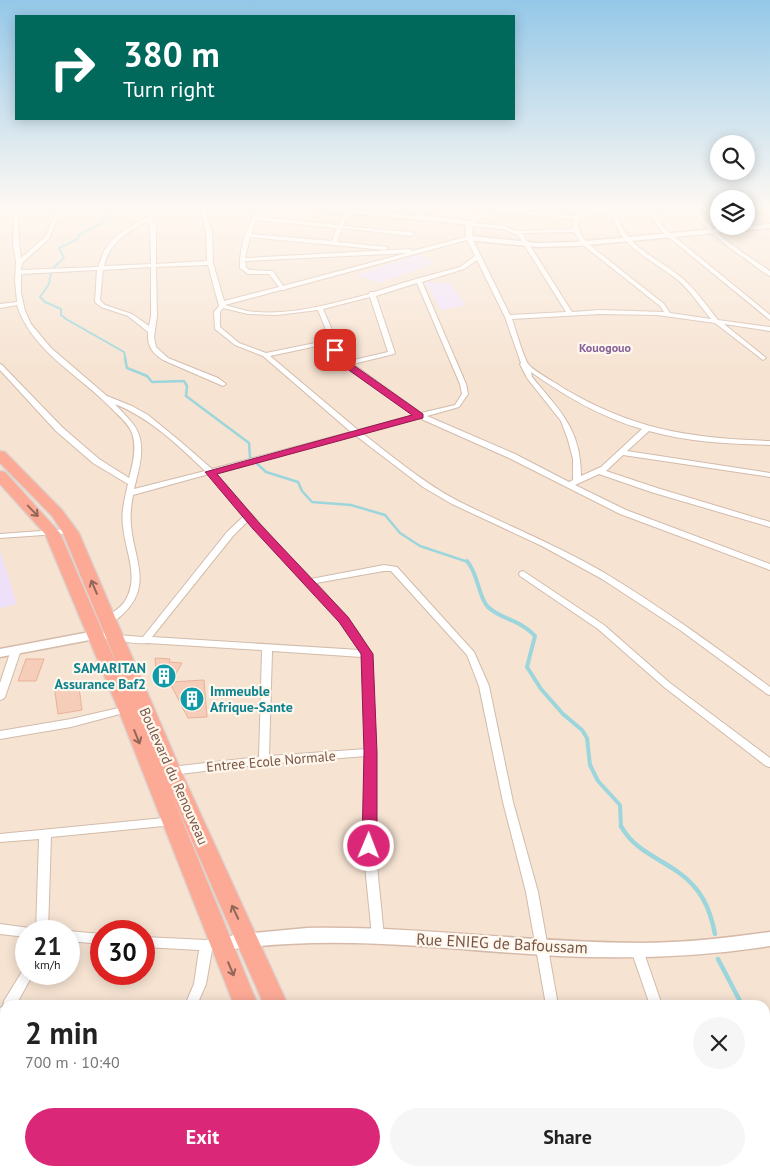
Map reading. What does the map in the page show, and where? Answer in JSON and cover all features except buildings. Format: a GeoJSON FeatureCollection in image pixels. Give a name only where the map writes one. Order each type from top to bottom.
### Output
{"type":"FeatureCollection","features":[{"type":"Feature","properties":{"kind":"highway","name":"Boulevard du Renouveau"},"geometry":{"type":"LineString","coordinates":[[0,455],[8,477],[61,532],[171,822],[227,942],[272,1000]]}},
{"type":"Feature","properties":{"kind":"highway","name":"Boulevard du Renouveau"},"geometry":{"type":"LineString","coordinates":[[98,627],[117,638],[191,815],[244,1000]]}},
{"type":"Feature","properties":{"kind":"street"},"geometry":{"type":"LineString","coordinates":[[0,653],[98,627],[127,605],[136,583],[127,536],[126,507],[132,483],[137,439],[134,430],[106,398],[76,374],[42,341],[25,319],[20,303],[19,262]]}},
{"type":"Feature","properties":{"kind":"street"},"geometry":{"type":"LineString","coordinates":[[101,262],[99,269],[99,304],[130,315],[151,331]]}},
{"type":"Feature","properties":{"kind":"street"},"geometry":{"type":"LineString","coordinates":[[152,262],[154,316],[151,331],[153,348],[158,353],[223,384]]}},
{"type":"Feature","properties":{"kind":"street"},"geometry":{"type":"LineString","coordinates":[[242,262],[244,270],[271,272],[283,289]]}},
{"type":"Feature","properties":{"kind":"street"},"geometry":{"type":"LineString","coordinates":[[382,262],[222,305],[217,312],[217,328],[237,344],[266,355],[357,433],[433,490],[545,544],[605,577],[684,628],[770,692]]}},
{"type":"Feature","properties":{"kind":"street"},"geometry":{"type":"LineString","coordinates":[[462,268],[470,262]]}},
{"type":"Feature","properties":{"kind":"street"},"geometry":{"type":"LineString","coordinates":[[480,262],[508,317],[523,364],[538,391],[555,408],[567,427],[577,459],[574,483]]}},
{"type":"Feature","properties":{"kind":"street"},"geometry":{"type":"LineString","coordinates":[[537,262],[570,314]]}},
{"type":"Feature","properties":{"kind":"street"},"geometry":{"type":"LineString","coordinates":[[607,262],[662,305],[668,314]]}},
{"type":"Feature","properties":{"kind":"street"},"geometry":{"type":"LineString","coordinates":[[653,262],[681,280],[716,321],[763,358]]}},
{"type":"Feature","properties":{"kind":"street"},"geometry":{"type":"LineString","coordinates":[[701,262],[770,318]]}},
{"type":"Feature","properties":{"kind":"street"},"geometry":{"type":"LineString","coordinates":[[754,262],[770,274]]}},
{"type":"Feature","properties":{"kind":"street"},"geometry":{"type":"LineString","coordinates":[[18,272],[210,263],[222,305],[237,312],[277,313],[320,308],[462,268],[484,268]]}},
{"type":"Feature","properties":{"kind":"street"},"geometry":{"type":"LineString","coordinates":[[130,493],[457,406],[465,394],[439,326],[418,280]]}},
{"type":"Feature","properties":{"kind":"street"},"geometry":{"type":"LineString","coordinates":[[346,364],[392,353],[372,293]]}},
{"type":"Feature","properties":{"kind":"street"},"geometry":{"type":"LineString","coordinates":[[0,306],[20,303]]}},
{"type":"Feature","properties":{"kind":"street"},"geometry":{"type":"LineString","coordinates":[[320,308],[341,359],[420,416],[574,483],[598,501],[623,512],[770,567]]}},
{"type":"Feature","properties":{"kind":"street"},"geometry":{"type":"LineString","coordinates":[[508,317],[622,312],[668,314],[770,329]]}},
{"type":"Feature","properties":{"kind":"street"},"geometry":{"type":"LineString","coordinates":[[266,355],[332,340]]}},
{"type":"Feature","properties":{"kind":"street"},"geometry":{"type":"LineString","coordinates":[[523,364],[568,394],[646,428],[692,437],[770,443]]}},
{"type":"Feature","properties":{"kind":"street"},"geometry":{"type":"LineString","coordinates":[[0,366],[59,428],[96,461],[132,483]]}},
{"type":"Feature","properties":{"kind":"street"},"geometry":{"type":"LineString","coordinates":[[106,398],[130,408],[149,420],[210,472],[248,517],[344,620],[367,654],[371,752],[369,846],[378,936]]}},
{"type":"Feature","properties":{"kind":"street"},"geometry":{"type":"LineString","coordinates":[[574,483],[601,472],[623,453],[646,428]]}},
{"type":"Feature","properties":{"kind":"street"},"geometry":{"type":"LineString","coordinates":[[623,453],[770,475]]}},
{"type":"Feature","properties":{"kind":"street"},"geometry":{"type":"LineString","coordinates":[[601,472],[770,525]]}},
{"type":"Feature","properties":{"kind":"street"},"geometry":{"type":"LineString","coordinates":[[144,641],[230,534],[248,517]]}},
{"type":"Feature","properties":{"kind":"street"},"geometry":{"type":"LineString","coordinates":[[0,536],[61,532]]}},
{"type":"Feature","properties":{"kind":"street"},"geometry":{"type":"LineString","coordinates":[[308,582],[384,568],[394,569],[416,591],[471,654],[484,686],[508,802],[522,850],[543,947],[551,1000]]}},
{"type":"Feature","properties":{"kind":"street"},"geometry":{"type":"LineString","coordinates":[[523,574],[601,627],[667,685],[770,762]]}},
{"type":"Feature","properties":{"kind":"street"},"geometry":{"type":"LineString","coordinates":[[117,638],[367,654]]}},
{"type":"Feature","properties":{"kind":"street"},"geometry":{"type":"LineString","coordinates":[[264,760],[267,647]]}},
{"type":"Feature","properties":{"kind":"street"},"geometry":{"type":"LineString","coordinates":[[0,697],[16,650]]}},
{"type":"Feature","properties":{"kind":"street"},"geometry":{"type":"LineString","coordinates":[[0,735],[71,723],[127,709]]}},
{"type":"Feature","properties":{"kind":"street","name":"Entree Ecole Normale"},"geometry":{"type":"LineString","coordinates":[[172,771],[264,760],[371,752]]}},
{"type":"Feature","properties":{"kind":"street"},"geometry":{"type":"LineString","coordinates":[[0,838],[171,822],[191,815]]}},
{"type":"Feature","properties":{"kind":"street"},"geometry":{"type":"LineString","coordinates":[[42,920],[45,834]]}},
{"type":"Feature","properties":{"kind":"street"},"geometry":{"type":"LineString","coordinates":[[0,929],[15,931]]}},
{"type":"Feature","properties":{"kind":"street","name":"Rue ENIEG de Bafoussam"},"geometry":{"type":"LineString","coordinates":[[227,942],[324,934],[543,947],[637,950],[712,949],[770,939]]}},
{"type":"Feature","properties":{"kind":"street"},"geometry":{"type":"LineString","coordinates":[[155,942],[227,942]]}},
{"type":"Feature","properties":{"kind":"street"},"geometry":{"type":"LineString","coordinates":[[193,1000],[200,984],[227,942]]}},
{"type":"Feature","properties":{"kind":"street"},"geometry":{"type":"LineString","coordinates":[[637,950],[654,1000]]}},
{"type":"Feature","properties":{"kind":"street"},"geometry":{"type":"LineString","coordinates":[[12,1000],[21,985]]}},
{"type":"Feature","properties":{"kind":"shaded area"},"geometry":{"type":"Polygon","coordinates":[[[0,262],[770,262],[770,1000],[0,1000],[0,262]]]}},
{"type":"Feature","properties":{"kind":"shaded area"},"geometry":{"type":"Polygon","coordinates":[[[395,262],[435,263],[380,283],[357,275],[395,262]]]}},
{"type":"Feature","properties":{"kind":"shaded area"},"geometry":{"type":"Polygon","coordinates":[[[425,282],[450,283],[465,305],[441,310],[425,282]]]}},
{"type":"Feature","properties":{"kind":"shaded area"},"geometry":{"type":"Polygon","coordinates":[[[0,551],[17,604],[0,608],[0,551]]]}},
{"type":"Feature","properties":{"kind":"waterway"},"geometry":{"type":"LineString","coordinates":[[53,268],[60,262]]}},
{"type":"Feature","properties":{"kind":"waterway"},"geometry":{"type":"LineString","coordinates":[[51,273],[49,284],[40,297],[45,302],[61,309],[61,315],[66,319],[124,352],[126,361]]}},
{"type":"Feature","properties":{"kind":"waterway"},"geometry":{"type":"LineString","coordinates":[[125,359],[127,368],[147,376],[152,382],[184,381],[187,386],[186,396],[249,443],[250,457],[266,472],[298,482],[302,491],[312,502],[351,505],[385,515],[400,533],[420,546],[468,562]]}},
{"type":"Feature","properties":{"kind":"waterway"},"geometry":{"type":"LineString","coordinates":[[468,562],[474,573],[482,598],[488,607],[523,626],[535,636],[527,667],[541,689],[563,714],[582,730],[587,738],[590,765],[598,781],[620,805],[621,827]]}},
{"type":"Feature","properties":{"kind":"waterway"},"geometry":{"type":"LineString","coordinates":[[621,826],[639,847],[678,872],[693,885],[707,907],[715,934]]}},
{"type":"Feature","properties":{"kind":"waterway"},"geometry":{"type":"LineString","coordinates":[[718,959],[739,1000]]}},
{"type":"Feature","properties":{"kind":"place","name":"SAMARITAN Assurance Baf2"},"geometry":{"type":"Point","coordinates":[164,676]}},
{"type":"Feature","properties":{"kind":"place","name":"Immeuble Afrique-Sante"},"geometry":{"type":"Point","coordinates":[192,699]}},
{"type":"Feature","properties":{"kind":"district","name":"Kouogouo"},"geometry":{"type":"Point","coordinates":[605,348]}},
{"type":"Feature","properties":{"kind":"route"},"geometry":{"type":"LineString","coordinates":[[335,350],[346,364],[389,392],[420,416],[210,472],[224,486],[256,527],[344,620],[367,654],[367,691],[371,752],[369,846]]}}]}
